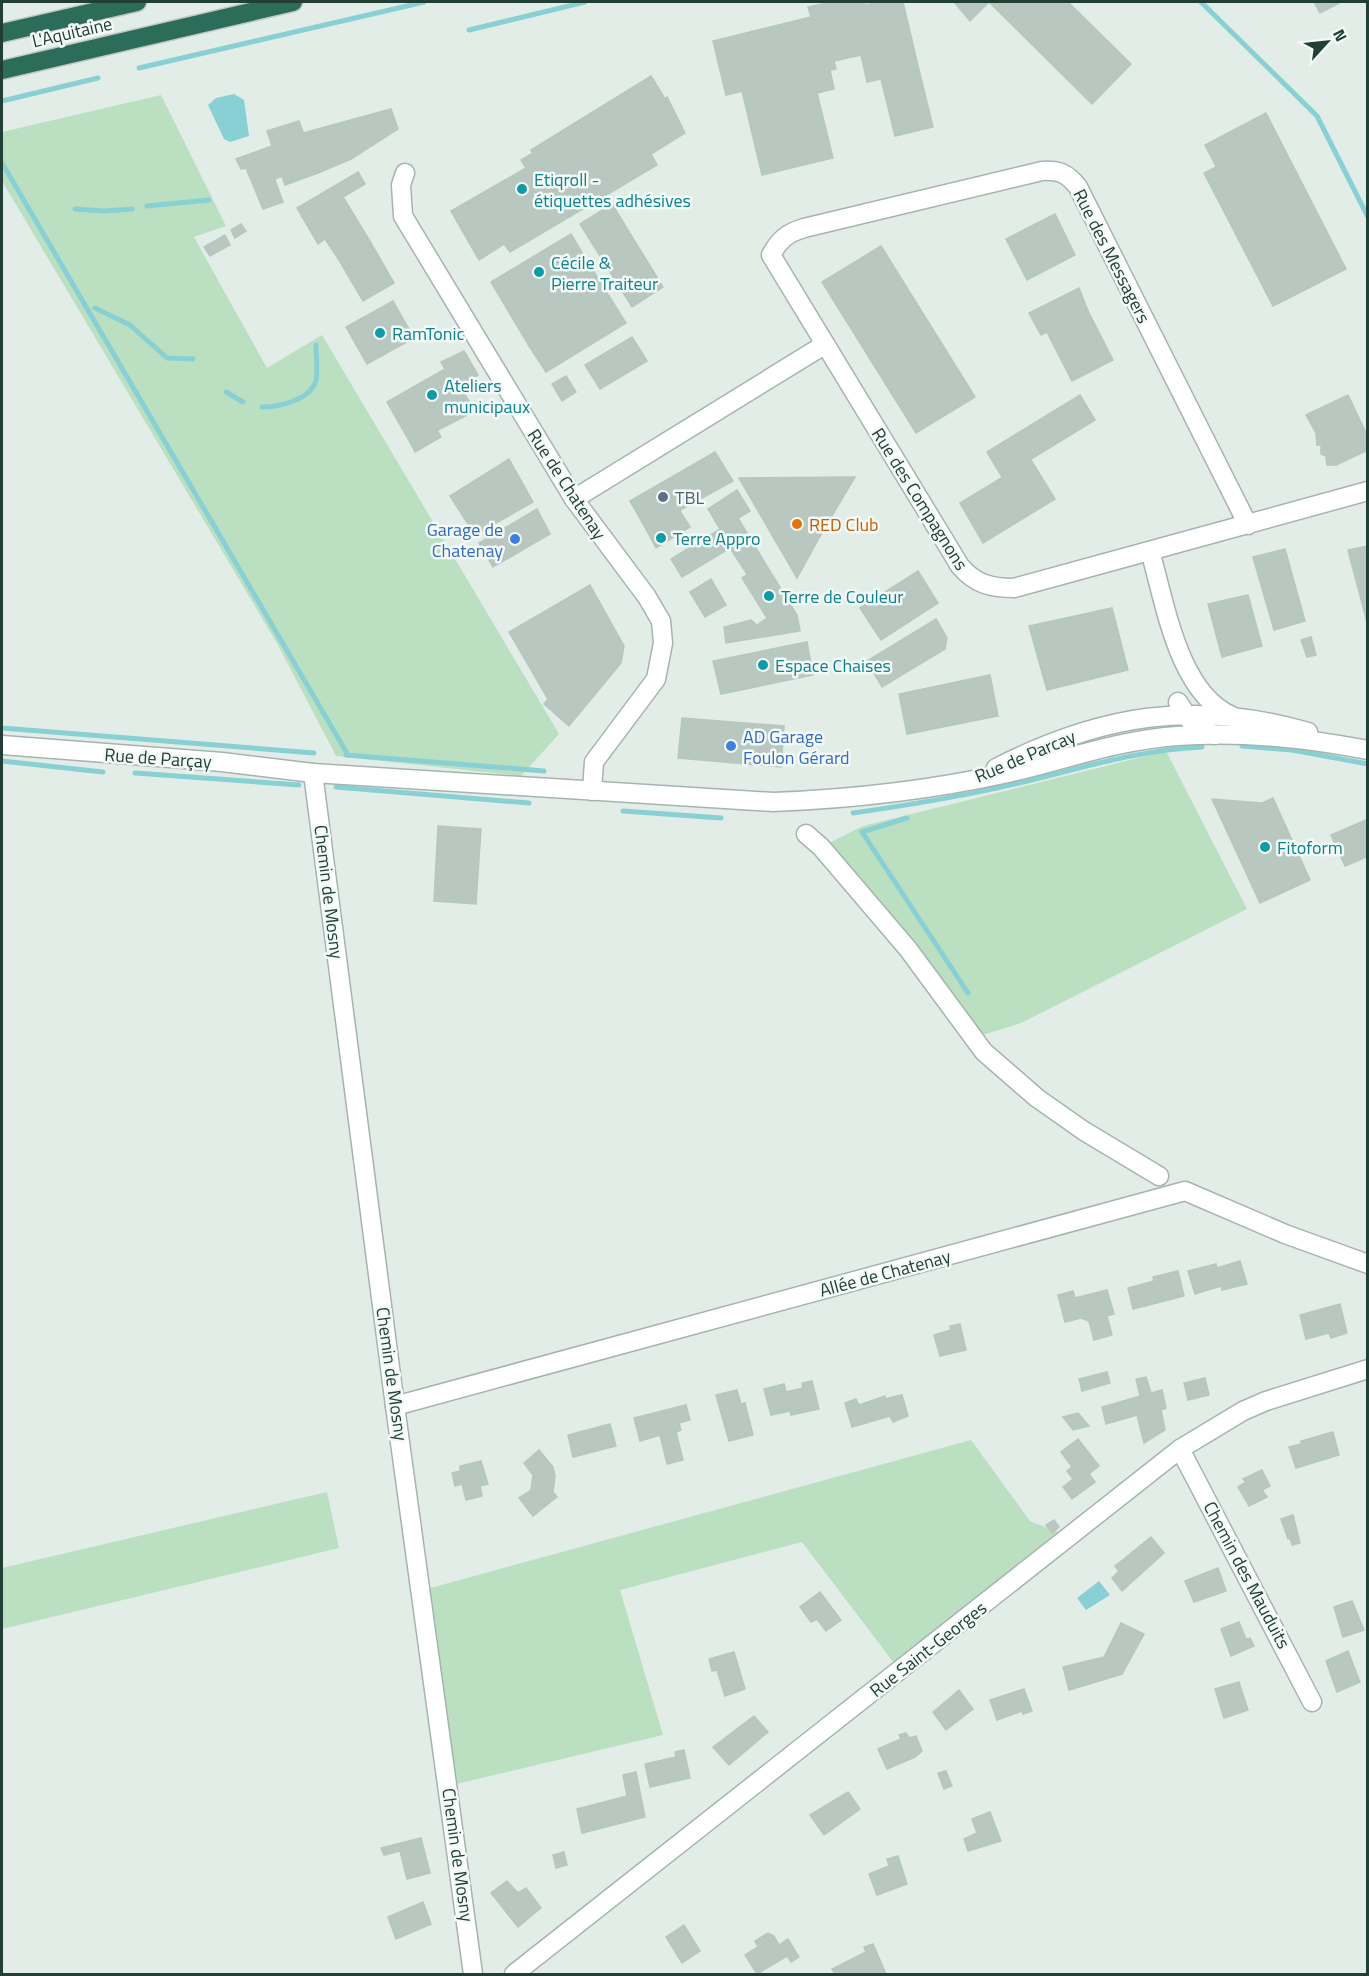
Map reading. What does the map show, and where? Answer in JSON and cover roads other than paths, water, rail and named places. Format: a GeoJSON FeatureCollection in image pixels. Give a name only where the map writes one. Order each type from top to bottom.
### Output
{"type":"FeatureCollection","features":[{"type":"Feature","properties":{"kind":"highway","name":"L'Aquitaine"},"geometry":{"type":"LineString","coordinates":[[2,33],[137,2]]}},
{"type":"Feature","properties":{"kind":"highway","name":"L'Aquitaine"},"geometry":{"type":"LineString","coordinates":[[2,70],[293,2]]}},
{"type":"Feature","properties":{"kind":"street","name":"Rue des Messagers"},"geometry":{"type":"LineString","coordinates":[[771,255],[778,242],[789,233],[804,228],[1042,171],[1058,170],[1070,177],[1078,187],[1248,525]]}},
{"type":"Feature","properties":{"kind":"street","name":"Rue de Chatenay"},"geometry":{"type":"LineString","coordinates":[[405,173],[401,185],[403,216],[574,500],[661,621],[663,643],[656,679],[594,762],[592,791]]}},
{"type":"Feature","properties":{"kind":"street","name":"Rue des Compagnons"},"geometry":{"type":"LineString","coordinates":[[771,255],[960,566],[977,582],[996,588],[1014,588],[1150,551]]}},
{"type":"Feature","properties":{"kind":"street"},"geometry":{"type":"LineString","coordinates":[[574,500],[824,345]]}},
{"type":"Feature","properties":{"kind":"street"},"geometry":{"type":"LineString","coordinates":[[1185,714],[1183,663],[1150,551],[1368,491]]}},
{"type":"Feature","properties":{"kind":"street"},"geometry":{"type":"LineString","coordinates":[[1183,663],[1199,688],[1217,707],[1232,716]]}},
{"type":"Feature","properties":{"kind":"street"},"geometry":{"type":"LineString","coordinates":[[1073,756],[1124,737],[1180,729],[1199,688]]}},
{"type":"Feature","properties":{"kind":"street"},"geometry":{"type":"LineString","coordinates":[[1185,714],[1215,735]]}},
{"type":"Feature","properties":{"kind":"street","name":"Rue de Parcay"},"geometry":{"type":"LineString","coordinates":[[967,779],[1067,736],[1185,714],[1232,716],[1272,722],[1338,744]]}},
{"type":"Feature","properties":{"kind":"street","name":"Rue de Parcay"},"geometry":{"type":"LineString","coordinates":[[967,779],[1007,773],[1143,740],[1215,735],[1338,744],[1368,750]]}},
{"type":"Feature","properties":{"kind":"street","name":"Rue de Parçay"},"geometry":{"type":"LineString","coordinates":[[2,745],[222,762],[314,773],[732,801],[812,800],[921,789],[967,779]]}},
{"type":"Feature","properties":{"kind":"street","name":"Chemin de Mosny"},"geometry":{"type":"LineString","coordinates":[[314,773],[473,1974]]}},
{"type":"Feature","properties":{"kind":"street"},"geometry":{"type":"LineString","coordinates":[[806,834],[821,846],[908,949],[984,1052],[1037,1098],[1108,1147],[1185,1191],[1285,1234],[1368,1264]]}},
{"type":"Feature","properties":{"kind":"street","name":"Allée de Chatenay"},"geometry":{"type":"LineString","coordinates":[[396,1406],[1185,1191]]}},
{"type":"Feature","properties":{"kind":"street","name":"Rue Saint-Georges"},"geometry":{"type":"LineString","coordinates":[[514,1974],[1180,1449],[1243,1411],[1294,1390],[1368,1369]]}},
{"type":"Feature","properties":{"kind":"street","name":"Chemin des Mauduits"},"geometry":{"type":"LineString","coordinates":[[1180,1449],[1312,1702]]}},
{"type":"Feature","properties":{"kind":"water"},"geometry":{"type":"Polygon","coordinates":[[[234,94],[244,100],[249,136],[230,142],[224,139],[208,105],[216,98],[234,94]]]}},
{"type":"Feature","properties":{"kind":"water"},"geometry":{"type":"Polygon","coordinates":[[[1099,1581],[1110,1595],[1086,1610],[1077,1598],[1099,1581]]]}},
{"type":"Feature","properties":{"kind":"waterway"},"geometry":{"type":"LineString","coordinates":[[139,68],[424,2]]}},
{"type":"Feature","properties":{"kind":"waterway"},"geometry":{"type":"LineString","coordinates":[[469,30],[585,2]]}},
{"type":"Feature","properties":{"kind":"waterway"},"geometry":{"type":"LineString","coordinates":[[1201,2],[1317,116],[1368,217]]}},
{"type":"Feature","properties":{"kind":"waterway"},"geometry":{"type":"LineString","coordinates":[[2,101],[98,78]]}},
{"type":"Feature","properties":{"kind":"waterway"},"geometry":{"type":"LineString","coordinates":[[2,163],[348,755]]}},
{"type":"Feature","properties":{"kind":"waterway"},"geometry":{"type":"LineString","coordinates":[[147,206],[209,200]]}},
{"type":"Feature","properties":{"kind":"waterway"},"geometry":{"type":"LineString","coordinates":[[75,209],[104,211],[132,209]]}},
{"type":"Feature","properties":{"kind":"waterway"},"geometry":{"type":"LineString","coordinates":[[95,308],[130,325],[167,358],[193,359]]}},
{"type":"Feature","properties":{"kind":"waterway"},"geometry":{"type":"LineString","coordinates":[[262,407],[294,401],[308,393],[317,376],[316,345]]}},
{"type":"Feature","properties":{"kind":"waterway"},"geometry":{"type":"LineString","coordinates":[[226,392],[243,402]]}},
{"type":"Feature","properties":{"kind":"waterway"},"geometry":{"type":"LineString","coordinates":[[2,728],[314,753]]}},
{"type":"Feature","properties":{"kind":"waterway"},"geometry":{"type":"LineString","coordinates":[[1242,746],[1292,750],[1368,764]]}},
{"type":"Feature","properties":{"kind":"waterway"},"geometry":{"type":"LineString","coordinates":[[853,813],[978,792],[1132,756],[1202,747]]}},
{"type":"Feature","properties":{"kind":"waterway"},"geometry":{"type":"LineString","coordinates":[[346,755],[544,771]]}},
{"type":"Feature","properties":{"kind":"waterway"},"geometry":{"type":"LineString","coordinates":[[2,761],[103,772]]}},
{"type":"Feature","properties":{"kind":"waterway"},"geometry":{"type":"LineString","coordinates":[[135,773],[299,785]]}},
{"type":"Feature","properties":{"kind":"waterway"},"geometry":{"type":"LineString","coordinates":[[336,787],[529,803]]}},
{"type":"Feature","properties":{"kind":"waterway"},"geometry":{"type":"LineString","coordinates":[[623,811],[721,818]]}},
{"type":"Feature","properties":{"kind":"waterway"},"geometry":{"type":"LineString","coordinates":[[907,818],[862,832],[968,993]]}},
{"type":"Feature","properties":{"kind":"place","name":"Etiqroll - étiquettes adhésives"},"geometry":{"type":"Point","coordinates":[522,189]}},
{"type":"Feature","properties":{"kind":"place","name":"Cécile & Pierre Traiteur"},"geometry":{"type":"Point","coordinates":[539,272]}},
{"type":"Feature","properties":{"kind":"place","name":"RamTonic"},"geometry":{"type":"Point","coordinates":[380,333]}},
{"type":"Feature","properties":{"kind":"place","name":"Ateliers municipaux"},"geometry":{"type":"Point","coordinates":[432,395]}},
{"type":"Feature","properties":{"kind":"place","name":"TBL"},"geometry":{"type":"Point","coordinates":[663,497]}},
{"type":"Feature","properties":{"kind":"place","name":"RED Club"},"geometry":{"type":"Point","coordinates":[797,524]}},
{"type":"Feature","properties":{"kind":"place","name":"Terre Appro"},"geometry":{"type":"Point","coordinates":[661,538]}},
{"type":"Feature","properties":{"kind":"place","name":"Garage de Chatenay"},"geometry":{"type":"Point","coordinates":[515,539]}},
{"type":"Feature","properties":{"kind":"place","name":"Terre de Couleur"},"geometry":{"type":"Point","coordinates":[769,596]}},
{"type":"Feature","properties":{"kind":"place","name":"Espace Chaises"},"geometry":{"type":"Point","coordinates":[763,665]}},
{"type":"Feature","properties":{"kind":"place","name":"AD Garage Foulon Gérard"},"geometry":{"type":"Point","coordinates":[731,746]}},
{"type":"Feature","properties":{"kind":"place","name":"Fitoform"},"geometry":{"type":"Point","coordinates":[1265,847]}}]}
